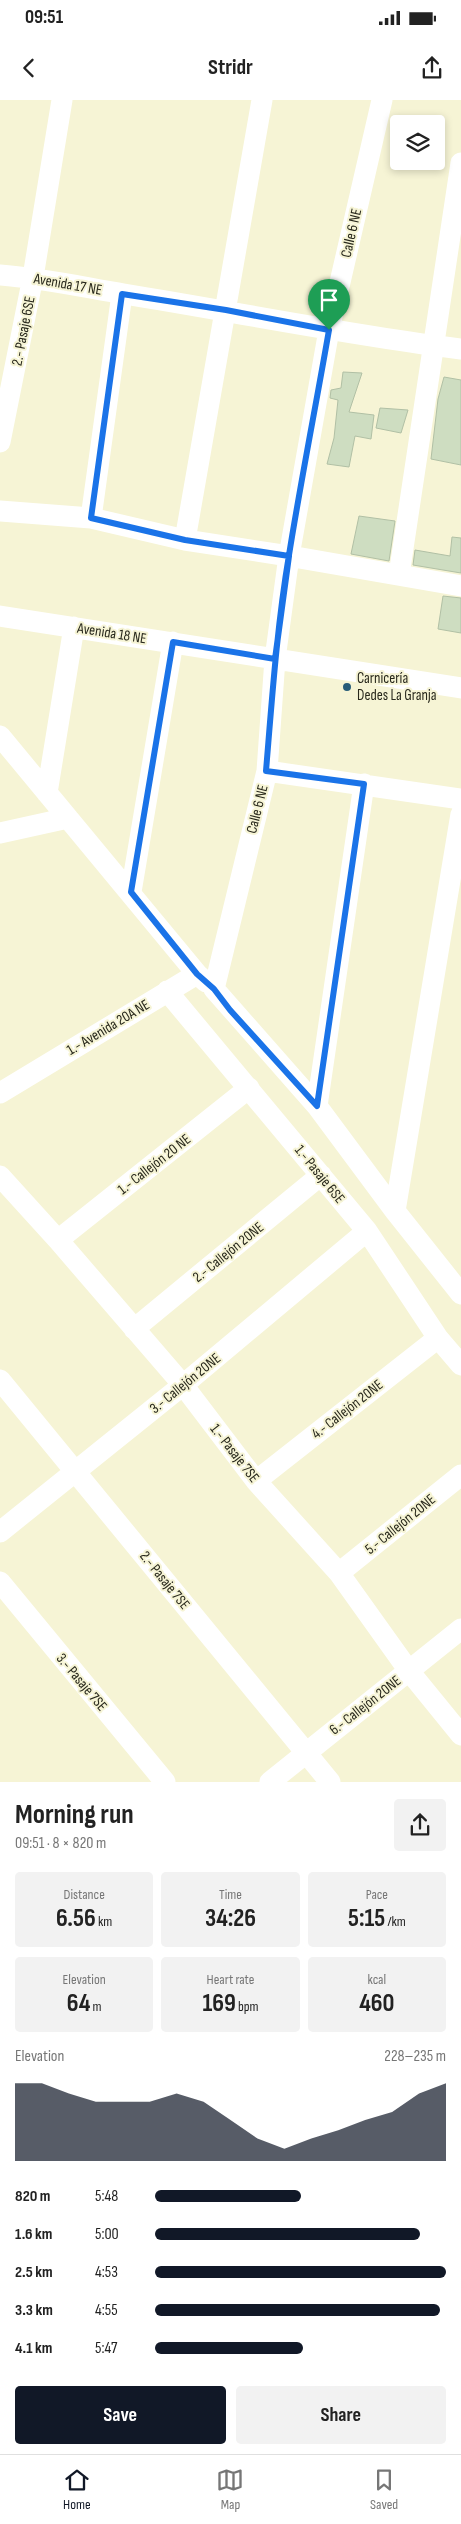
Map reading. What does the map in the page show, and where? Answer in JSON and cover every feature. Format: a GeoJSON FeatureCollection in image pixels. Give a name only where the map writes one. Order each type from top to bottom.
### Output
{"type":"FeatureCollection","features":[{"type":"Feature","properties":{"kind":"street","name":"2.- Pasaje 6SE"},"geometry":{"type":"LineString","coordinates":[[0,442],[33,277],[62,100]]}},
{"type":"Feature","properties":{"kind":"street"},"geometry":{"type":"LineString","coordinates":[[185,540],[262,100]]}},
{"type":"Feature","properties":{"kind":"street","name":"Calle 6 NE"},"geometry":{"type":"LineString","coordinates":[[214,989],[266,771],[275,659],[289,556],[329,330],[382,100]]}},
{"type":"Feature","properties":{"kind":"street"},"geometry":{"type":"LineString","coordinates":[[399,575],[461,163]]}},
{"type":"Feature","properties":{"kind":"street","name":"Avenida 17 NE"},"geometry":{"type":"LineString","coordinates":[[0,275],[33,277],[122,294],[226,310],[329,330],[461,349]]}},
{"type":"Feature","properties":{"kind":"street"},"geometry":{"type":"LineString","coordinates":[[91,518],[122,294]]}},
{"type":"Feature","properties":{"kind":"street"},"geometry":{"type":"LineString","coordinates":[[0,511],[91,518],[185,540],[461,586]]}},
{"type":"Feature","properties":{"kind":"street","name":"Avenida 18 NE"},"geometry":{"type":"LineString","coordinates":[[0,616],[461,688]]}},
{"type":"Feature","properties":{"kind":"street"},"geometry":{"type":"LineString","coordinates":[[47,792],[74,627]]}},
{"type":"Feature","properties":{"kind":"street"},"geometry":{"type":"LineString","coordinates":[[131,892],[173,642]]}},
{"type":"Feature","properties":{"kind":"street"},"geometry":{"type":"LineString","coordinates":[[0,736],[197,974],[214,989],[230,1010],[317,1106],[395,1211],[461,1294]]}},
{"type":"Feature","properties":{"kind":"street"},"geometry":{"type":"LineString","coordinates":[[266,771],[461,799]]}},
{"type":"Feature","properties":{"kind":"street"},"geometry":{"type":"LineString","coordinates":[[317,1106],[364,784]]}},
{"type":"Feature","properties":{"kind":"street"},"geometry":{"type":"LineString","coordinates":[[395,1211],[461,814]]}},
{"type":"Feature","properties":{"kind":"street"},"geometry":{"type":"LineString","coordinates":[[0,833],[68,818]]}},
{"type":"Feature","properties":{"kind":"street","name":"1.- Avenida 20A NE"},"geometry":{"type":"LineString","coordinates":[[0,1093],[197,974]]}},
{"type":"Feature","properties":{"kind":"street","name":"1.- Pasaje 6SE"},"geometry":{"type":"LineString","coordinates":[[168,992],[250,1088],[367,1231],[438,1338],[461,1365]]}},
{"type":"Feature","properties":{"kind":"street","name":"1.- Callejón 20 NE"},"geometry":{"type":"LineString","coordinates":[[58,1240],[250,1088]]}},
{"type":"Feature","properties":{"kind":"street","name":"2.- Callejón 20NE"},"geometry":{"type":"LineString","coordinates":[[134,1328],[321,1175]]}},
{"type":"Feature","properties":{"kind":"street","name":"1.- Pasaje 7SE"},"geometry":{"type":"LineString","coordinates":[[0,1176],[183,1385],[256,1481],[339,1573],[409,1671],[461,1735]]}},
{"type":"Feature","properties":{"kind":"street","name":"3.- Callejón 20NE"},"geometry":{"type":"LineString","coordinates":[[0,1532],[183,1385],[367,1231]]}},
{"type":"Feature","properties":{"kind":"street","name":"4.- Callejón 20NE"},"geometry":{"type":"LineString","coordinates":[[256,1481],[438,1338]]}},
{"type":"Feature","properties":{"kind":"street","name":"2.- Pasaje 7SE"},"geometry":{"type":"LineString","coordinates":[[0,1380],[76,1470],[330,1782]]}},
{"type":"Feature","properties":{"kind":"street","name":"5.- Callejón 20NE"},"geometry":{"type":"LineString","coordinates":[[339,1573],[461,1475]]}},
{"type":"Feature","properties":{"kind":"street","name":"3.- Pasaje 7SE"},"geometry":{"type":"LineString","coordinates":[[0,1582],[165,1782]]}},
{"type":"Feature","properties":{"kind":"street","name":"6.- Callejón 20NE"},"geometry":{"type":"LineString","coordinates":[[270,1782],[461,1629]]}},
{"type":"Feature","properties":{"kind":"building"},"geometry":{"type":"Polygon","coordinates":[[[343,372],[362,373],[349,412],[374,415],[371,439],[355,436],[349,467],[327,464],[334,438],[338,400],[330,398],[331,390],[341,388],[343,372]]]}},
{"type":"Feature","properties":{"kind":"building"},"geometry":{"type":"Polygon","coordinates":[[[444,377],[461,380],[461,465],[431,459],[438,399],[444,377]]]}},
{"type":"Feature","properties":{"kind":"building"},"geometry":{"type":"Polygon","coordinates":[[[380,408],[408,410],[401,433],[376,428],[380,408]]]}},
{"type":"Feature","properties":{"kind":"building"},"geometry":{"type":"Polygon","coordinates":[[[359,516],[395,521],[389,561],[351,554],[359,516]]]}},
{"type":"Feature","properties":{"kind":"building"},"geometry":{"type":"Polygon","coordinates":[[[452,537],[461,538],[461,573],[413,565],[415,550],[450,556],[452,537]]]}},
{"type":"Feature","properties":{"kind":"building"},"geometry":{"type":"Polygon","coordinates":[[[443,596],[461,598],[461,633],[438,629],[443,596]]]}},
{"type":"Feature","properties":{"kind":"place","name":"Carnicería Dedes La Granja"},"geometry":{"type":"Point","coordinates":[347,687]}},
{"type":"Feature","properties":{"kind":"route"},"geometry":{"type":"LineString","coordinates":[[329,330],[226,310],[122,294],[91,518],[185,540],[289,556],[275,659],[173,642],[131,892],[197,974],[214,989],[230,1010],[317,1106],[364,784],[266,771],[275,659],[282,608],[289,556],[329,330]]}}]}
